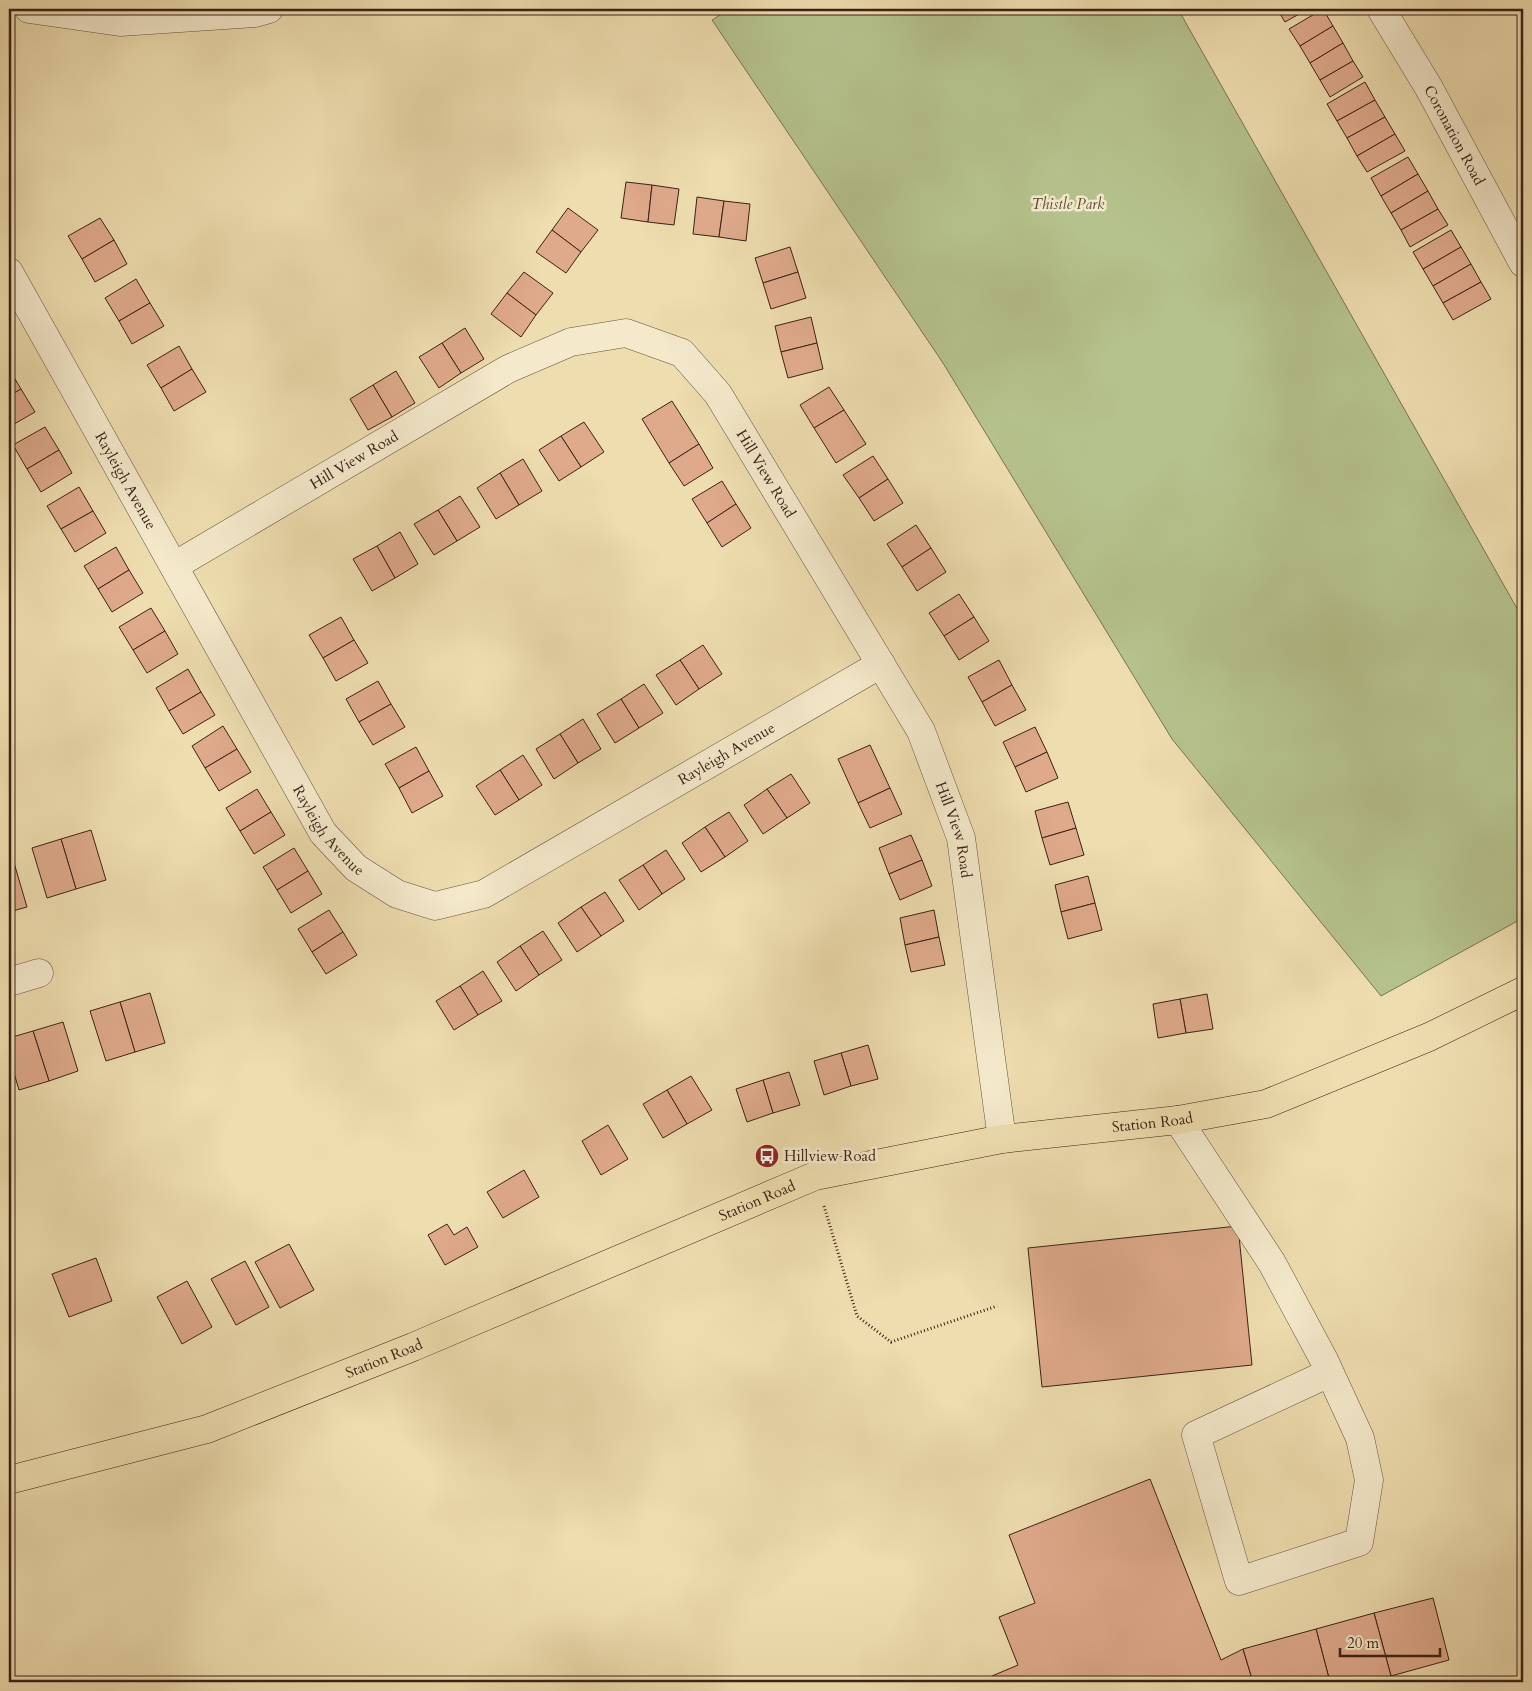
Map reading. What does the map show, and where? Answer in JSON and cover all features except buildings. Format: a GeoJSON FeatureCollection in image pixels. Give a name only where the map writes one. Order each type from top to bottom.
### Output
{"type":"FeatureCollection","features":[{"type":"Feature","properties":{"kind":"main road","name":"Station Road"},"geometry":{"type":"LineString","coordinates":[[9,1480],[207,1429],[413,1347],[815,1176],[1002,1139],[1178,1120],[1266,1104],[1429,1037],[1523,991]]}},
{"type":"Feature","properties":{"kind":"street"},"geometry":{"type":"LineString","coordinates":[[30,9],[120,22],[255,13],[269,9]]}},
{"type":"Feature","properties":{"kind":"street","name":"Coronation Road"},"geometry":{"type":"LineString","coordinates":[[1387,10],[1523,264]]}},
{"type":"Feature","properties":{"kind":"street","name":"Rayleigh Avenue"},"geometry":{"type":"LineString","coordinates":[[9,272],[323,833],[356,868],[397,894],[435,906],[484,894],[881,664]]}},
{"type":"Feature","properties":{"kind":"street","name":"Hill View Road"},"geometry":{"type":"LineString","coordinates":[[174,566],[508,368],[571,342],[626,333],[682,353],[718,394],[922,731],[961,838],[1002,1139]]}},
{"type":"Feature","properties":{"kind":"street"},"geometry":{"type":"LineString","coordinates":[[9,982],[39,973]]}},
{"type":"Feature","properties":{"kind":"street"},"geometry":{"type":"LineString","coordinates":[[1178,1120],[1272,1263],[1330,1373],[1360,1438],[1369,1480],[1359,1542],[1239,1581],[1196,1435],[1330,1373]]}},
{"type":"Feature","properties":{"kind":"path"},"geometry":{"type":"LineString","coordinates":[[815,1176],[857,1316],[891,1342],[997,1306]]}},
{"type":"Feature","properties":{"kind":"green space","name":"Thistle Park"},"geometry":{"type":"Polygon","coordinates":[[[730,9],[1178,9],[1523,619],[1523,918],[1381,996],[1172,739],[943,363],[712,20],[730,9]]]}},
{"type":"Feature","properties":{"kind":"place","name":"Hillview Road"},"geometry":{"type":"Point","coordinates":[767,1156]}}]}
